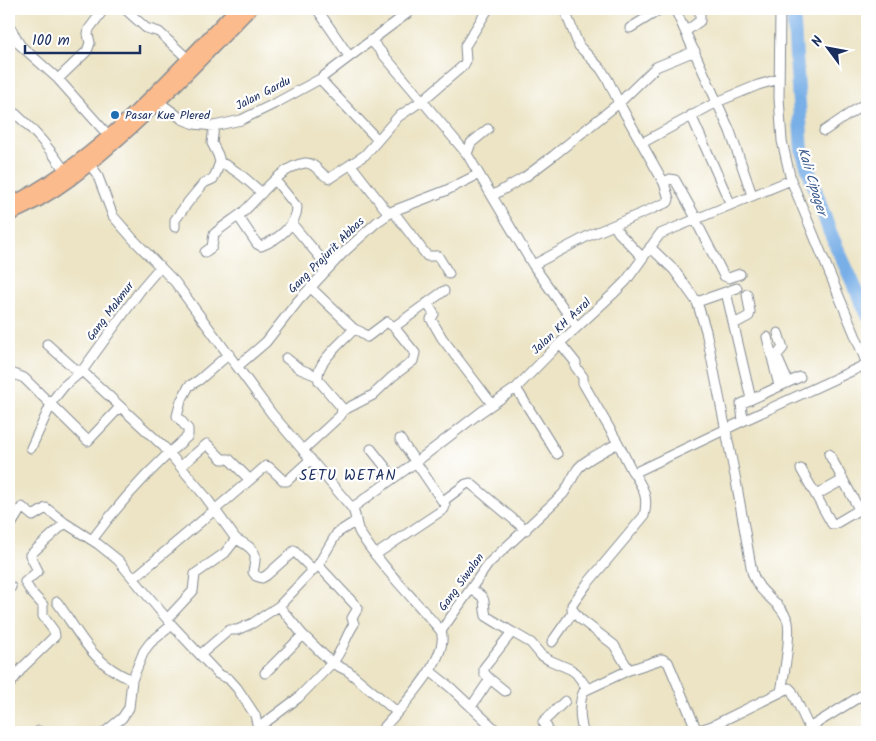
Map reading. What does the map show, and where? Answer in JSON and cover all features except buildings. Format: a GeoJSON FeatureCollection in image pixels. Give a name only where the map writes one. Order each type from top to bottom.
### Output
{"type":"FeatureCollection","features":[{"type":"Feature","properties":{"kind":"highway"},"geometry":{"type":"LineString","coordinates":[[9,205],[65,171],[108,135],[151,96],[236,9]]}},
{"type":"Feature","properties":{"kind":"highway"},"geometry":{"type":"LineString","coordinates":[[9,216],[56,191],[90,165],[159,102],[250,9]]}},
{"type":"Feature","properties":{"kind":"street"},"geometry":{"type":"LineString","coordinates":[[58,79],[87,51],[90,43],[89,29],[104,9]]}},
{"type":"Feature","properties":{"kind":"street"},"geometry":{"type":"LineString","coordinates":[[125,9],[146,28],[159,32],[188,58]]}},
{"type":"Feature","properties":{"kind":"street"},"geometry":{"type":"LineString","coordinates":[[317,9],[349,56]]}},
{"type":"Feature","properties":{"kind":"street","name":"Jalan Gardu"},"geometry":{"type":"LineString","coordinates":[[159,102],[182,119],[194,124],[214,126],[241,120],[320,79],[413,9]]}},
{"type":"Feature","properties":{"kind":"street"},"geometry":{"type":"LineString","coordinates":[[205,252],[212,247],[214,234],[238,216],[287,170],[305,163],[312,164],[330,178],[364,155],[398,116],[422,100],[466,63],[465,46],[486,12],[475,9]]}},
{"type":"Feature","properties":{"kind":"street"},"geometry":{"type":"LineString","coordinates":[[533,265],[587,236],[668,202],[669,199],[664,183],[601,69],[579,46],[567,16],[570,9]]}},
{"type":"Feature","properties":{"kind":"street"},"geometry":{"type":"LineString","coordinates":[[630,28],[661,9]]}},
{"type":"Feature","properties":{"kind":"street"},"geometry":{"type":"LineString","coordinates":[[675,9],[730,131],[752,195]]}},
{"type":"Feature","properties":{"kind":"street"},"geometry":{"type":"LineString","coordinates":[[686,31],[700,20],[700,9]]}},
{"type":"Feature","properties":{"kind":"street"},"geometry":{"type":"LineString","coordinates":[[633,472],[655,464],[867,364],[791,180],[782,141],[779,80],[780,9]]}},
{"type":"Feature","properties":{"kind":"street"},"geometry":{"type":"LineString","coordinates":[[9,24],[20,45],[58,79],[108,135]]}},
{"type":"Feature","properties":{"kind":"street"},"geometry":{"type":"LineString","coordinates":[[371,40],[467,154],[533,265],[576,327]]}},
{"type":"Feature","properties":{"kind":"street"},"geometry":{"type":"LineString","coordinates":[[492,196],[538,168],[619,104],[656,67],[695,51]]}},
{"type":"Feature","properties":{"kind":"street"},"geometry":{"type":"LineString","coordinates":[[320,79],[377,139]]}},
{"type":"Feature","properties":{"kind":"street"},"geometry":{"type":"LineString","coordinates":[[642,143],[717,102],[758,85],[779,80]]}},
{"type":"Feature","properties":{"kind":"street"},"geometry":{"type":"LineString","coordinates":[[824,131],[867,102]]}},
{"type":"Feature","properties":{"kind":"street"},"geometry":{"type":"LineString","coordinates":[[9,115],[16,114],[27,124],[54,154],[65,171]]}},
{"type":"Feature","properties":{"kind":"street"},"geometry":{"type":"LineString","coordinates":[[691,115],[731,205]]}},
{"type":"Feature","properties":{"kind":"street"},"geometry":{"type":"LineString","coordinates":[[175,226],[175,220],[201,186],[212,179],[220,162],[212,144],[214,126]]}},
{"type":"Feature","properties":{"kind":"street"},"geometry":{"type":"LineString","coordinates":[[467,154],[471,143],[488,129]]}},
{"type":"Feature","properties":{"kind":"street"},"geometry":{"type":"LineString","coordinates":[[220,162],[234,169],[262,194]]}},
{"type":"Feature","properties":{"kind":"street"},"geometry":{"type":"LineString","coordinates":[[90,165],[97,174],[113,216],[175,282],[272,414],[355,512],[359,531],[375,555],[441,631],[443,638],[440,653],[430,671],[380,732]]}},
{"type":"Feature","properties":{"kind":"street"},"geometry":{"type":"LineString","coordinates":[[351,165],[427,256],[438,256],[449,274]]}},
{"type":"Feature","properties":{"kind":"street","name":"Gang Prajurit Abbas"},"geometry":{"type":"LineString","coordinates":[[238,366],[266,342],[298,301],[377,222],[391,212],[445,191],[479,174]]}},
{"type":"Feature","properties":{"kind":"street"},"geometry":{"type":"LineString","coordinates":[[664,183],[670,179],[675,180],[724,276],[729,278],[740,274]]}},
{"type":"Feature","properties":{"kind":"street"},"geometry":{"type":"LineString","coordinates":[[238,216],[257,244],[261,246],[274,240],[292,224],[297,212],[297,206],[275,180]]}},
{"type":"Feature","properties":{"kind":"street","name":"Jalan KH Asral"},"geometry":{"type":"LineString","coordinates":[[352,508],[516,388],[576,327],[626,281],[660,234],[791,180]]}},
{"type":"Feature","properties":{"kind":"street"},"geometry":{"type":"LineString","coordinates":[[292,224],[329,268]]}},
{"type":"Feature","properties":{"kind":"street"},"geometry":{"type":"LineString","coordinates":[[614,225],[619,233],[642,257]]}},
{"type":"Feature","properties":{"kind":"street"},"geometry":{"type":"LineString","coordinates":[[650,247],[674,270],[697,302],[706,331],[752,572],[755,582],[778,606],[787,620],[787,648],[781,692]]}},
{"type":"Feature","properties":{"kind":"street","name":"Gang Makmur"},"geometry":{"type":"LineString","coordinates":[[31,448],[50,405],[64,386],[82,371],[142,288],[160,267]]}},
{"type":"Feature","properties":{"kind":"street"},"geometry":{"type":"LineString","coordinates":[[303,450],[328,428],[342,411],[372,395],[413,361],[415,353],[388,322],[367,337],[354,329],[311,288]]}},
{"type":"Feature","properties":{"kind":"street"},"geometry":{"type":"LineString","coordinates":[[697,302],[736,288]]}},
{"type":"Feature","properties":{"kind":"street"},"geometry":{"type":"LineString","coordinates":[[394,327],[444,291]]}},
{"type":"Feature","properties":{"kind":"street"},"geometry":{"type":"LineString","coordinates":[[726,292],[751,398]]}},
{"type":"Feature","properties":{"kind":"street"},"geometry":{"type":"LineString","coordinates":[[734,324],[749,316],[747,294]]}},
{"type":"Feature","properties":{"kind":"street"},"geometry":{"type":"LineString","coordinates":[[427,303],[434,314],[432,319],[442,338],[492,404]]}},
{"type":"Feature","properties":{"kind":"street"},"geometry":{"type":"LineString","coordinates":[[342,411],[339,404],[319,381],[317,376],[326,358],[354,329]]}},
{"type":"Feature","properties":{"kind":"street"},"geometry":{"type":"LineString","coordinates":[[778,333],[783,348]]}},
{"type":"Feature","properties":{"kind":"street"},"geometry":{"type":"LineString","coordinates":[[767,337],[779,386]]}},
{"type":"Feature","properties":{"kind":"street"},"geometry":{"type":"LineString","coordinates":[[560,343],[576,363],[575,366],[583,377],[583,383],[646,493],[644,516],[587,584],[572,605],[573,612],[614,645],[629,670]]}},
{"type":"Feature","properties":{"kind":"street"},"geometry":{"type":"LineString","coordinates":[[47,344],[76,369],[82,371],[181,466],[236,538],[254,553],[256,559],[253,572],[258,577],[262,578],[267,575],[294,550],[316,567],[358,608],[352,618],[354,623],[346,636],[340,654],[298,698],[256,730]]}},
{"type":"Feature","properties":{"kind":"street"},"geometry":{"type":"LineString","coordinates":[[771,353],[783,348]]}},
{"type":"Feature","properties":{"kind":"street"},"geometry":{"type":"LineString","coordinates":[[783,348],[777,355],[788,382]]}},
{"type":"Feature","properties":{"kind":"street"},"geometry":{"type":"LineString","coordinates":[[92,540],[105,522],[144,478],[168,453],[188,436],[190,432],[177,416],[180,401],[185,391],[228,354]]}},
{"type":"Feature","properties":{"kind":"street"},"geometry":{"type":"LineString","coordinates":[[286,358],[300,369],[317,376]]}},
{"type":"Feature","properties":{"kind":"street"},"geometry":{"type":"LineString","coordinates":[[9,372],[24,378],[88,441],[120,407]]}},
{"type":"Feature","properties":{"kind":"street"},"geometry":{"type":"LineString","coordinates":[[743,421],[741,404],[800,377]]}},
{"type":"Feature","properties":{"kind":"street"},"geometry":{"type":"LineString","coordinates":[[516,388],[557,454]]}},
{"type":"Feature","properties":{"kind":"street"},"geometry":{"type":"LineString","coordinates":[[375,555],[444,509],[445,505],[400,438]]}},
{"type":"Feature","properties":{"kind":"street","name":"Gang Siwalan"},"geometry":{"type":"LineString","coordinates":[[441,631],[489,563],[563,494],[570,486],[576,471],[581,465],[618,443]]}},
{"type":"Feature","properties":{"kind":"street"},"geometry":{"type":"LineString","coordinates":[[181,466],[207,444],[220,457],[229,459],[250,480]]}},
{"type":"Feature","properties":{"kind":"street"},"geometry":{"type":"LineString","coordinates":[[371,449],[394,478]]}},
{"type":"Feature","properties":{"kind":"street"},"geometry":{"type":"LineString","coordinates":[[801,469],[833,524],[863,507],[843,480],[829,454]]}},
{"type":"Feature","properties":{"kind":"street"},"geometry":{"type":"LineString","coordinates":[[134,578],[268,466],[284,481],[287,481],[312,459]]}},
{"type":"Feature","properties":{"kind":"street"},"geometry":{"type":"LineString","coordinates":[[816,495],[843,480]]}},
{"type":"Feature","properties":{"kind":"street"},"geometry":{"type":"LineString","coordinates":[[443,501],[470,483],[526,530]]}},
{"type":"Feature","properties":{"kind":"street"},"geometry":{"type":"LineString","coordinates":[[9,528],[22,507],[33,516],[46,508],[118,560],[170,622],[218,674],[238,688],[255,716],[256,730]]}},
{"type":"Feature","properties":{"kind":"street"},"geometry":{"type":"LineString","coordinates":[[201,654],[230,630],[237,630],[254,623],[279,606],[316,567],[337,533],[356,521]]}},
{"type":"Feature","properties":{"kind":"street"},"geometry":{"type":"LineString","coordinates":[[12,682],[30,660],[55,636],[54,631],[42,616],[43,605],[25,582],[38,571],[30,555],[65,523]]}},
{"type":"Feature","properties":{"kind":"street"},"geometry":{"type":"LineString","coordinates":[[105,732],[126,713],[130,702],[132,680],[147,647],[170,622],[193,591],[196,574],[225,553],[236,538]]}},
{"type":"Feature","properties":{"kind":"street"},"geometry":{"type":"LineString","coordinates":[[471,589],[483,596],[486,616],[531,643],[541,655],[576,673],[587,688]]}},
{"type":"Feature","properties":{"kind":"street"},"geometry":{"type":"LineString","coordinates":[[57,602],[98,659],[109,668],[132,680]]}},
{"type":"Feature","properties":{"kind":"street"},"geometry":{"type":"LineString","coordinates":[[279,606],[303,636],[332,663],[348,671],[397,712]]}},
{"type":"Feature","properties":{"kind":"street"},"geometry":{"type":"LineString","coordinates":[[552,642],[573,612]]}},
{"type":"Feature","properties":{"kind":"street"},"geometry":{"type":"LineString","coordinates":[[505,691],[490,679],[484,672],[484,668],[512,632]]}},
{"type":"Feature","properties":{"kind":"street"},"geometry":{"type":"LineString","coordinates":[[265,673],[303,636]]}},
{"type":"Feature","properties":{"kind":"street"},"geometry":{"type":"LineString","coordinates":[[583,732],[580,715],[581,697],[587,688],[629,670],[662,659],[668,662],[695,732],[718,728],[789,688],[810,730],[867,692]]}},
{"type":"Feature","properties":{"kind":"street"},"geometry":{"type":"LineString","coordinates":[[9,666],[12,682]]}},
{"type":"Feature","properties":{"kind":"street"},"geometry":{"type":"LineString","coordinates":[[430,671],[498,732]]}},
{"type":"Feature","properties":{"kind":"street"},"geometry":{"type":"LineString","coordinates":[[471,706],[490,679]]}},
{"type":"Feature","properties":{"kind":"street"},"geometry":{"type":"LineString","coordinates":[[543,732],[547,727],[543,722],[565,701]]}},
{"type":"Feature","properties":{"kind":"waterway","name":"Kali Cipager"},"geometry":{"type":"LineString","coordinates":[[793,9],[802,151],[829,230],[867,314]]}},
{"type":"Feature","properties":{"kind":"place","name":"Pasar Kue Plered"},"geometry":{"type":"Point","coordinates":[115,115]}},
{"type":"Feature","properties":{"kind":"district","name":"SETU WETAN"},"geometry":{"type":"Point","coordinates":[348,475]}}]}
